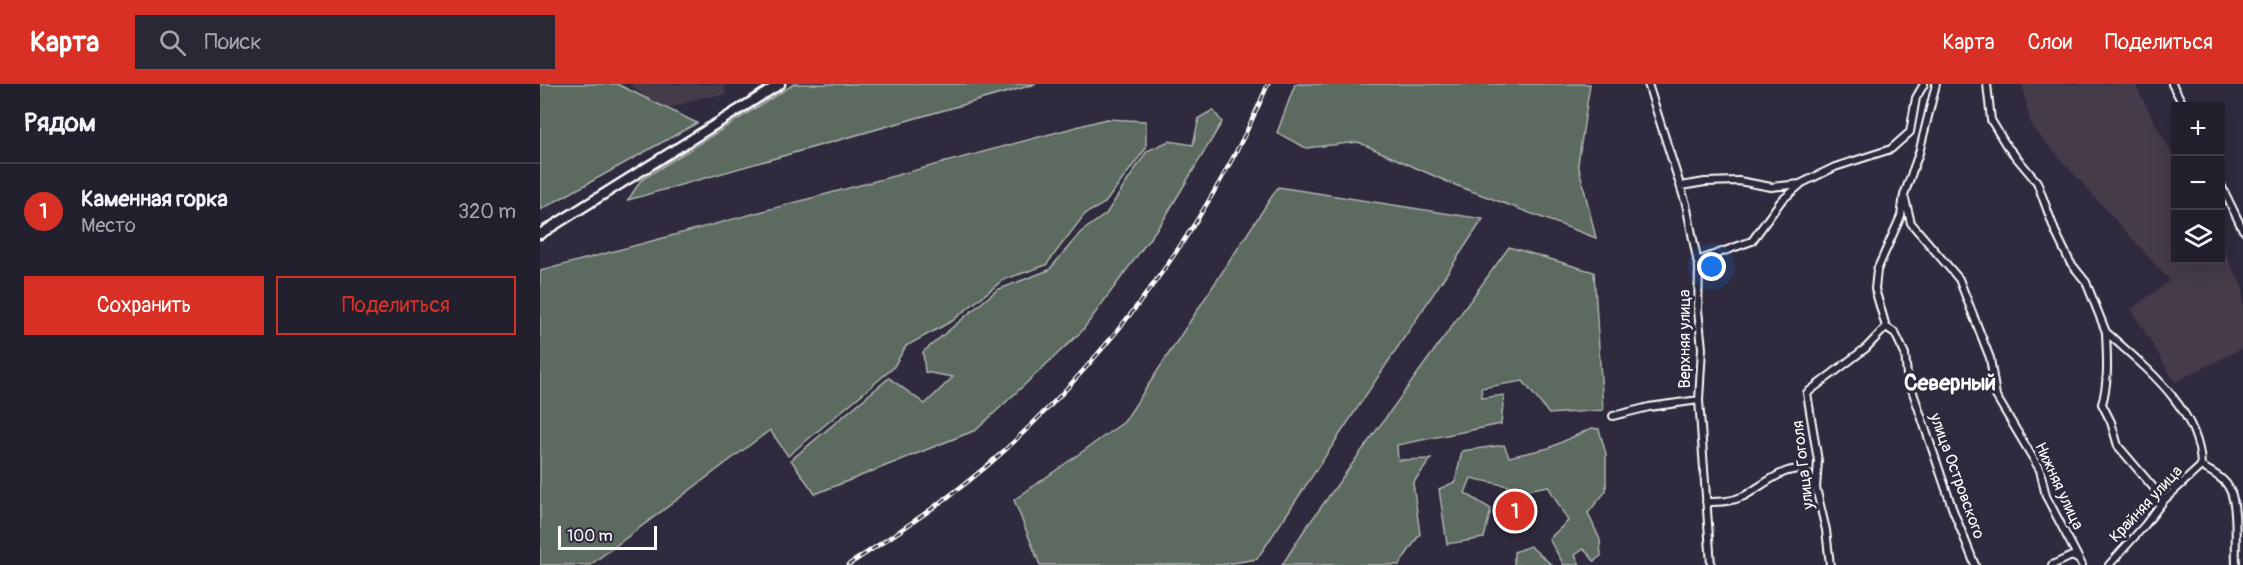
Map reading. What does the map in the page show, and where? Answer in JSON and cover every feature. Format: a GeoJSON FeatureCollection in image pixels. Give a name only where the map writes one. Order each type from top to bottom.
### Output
{"type":"FeatureCollection","features":[{"type":"Feature","properties":{"kind":"main road"},"geometry":{"type":"LineString","coordinates":[[540,234],[780,84]]}},
{"type":"Feature","properties":{"kind":"street","name":"Верхняя улица"},"geometry":{"type":"LineString","coordinates":[[1648,84],[1681,186],[1697,261],[1698,310],[1702,348],[1699,400],[1711,565]]}},
{"type":"Feature","properties":{"kind":"street"},"geometry":{"type":"LineString","coordinates":[[1697,261],[1752,241],[1781,201],[1800,184],[1835,167],[1891,149],[1910,132],[1916,98],[1924,84]]}},
{"type":"Feature","properties":{"kind":"street","name":"улица Островского"},"geometry":{"type":"LineString","coordinates":[[1936,84],[1919,153],[1904,195],[1901,216],[1877,270],[1875,289],[1886,327],[1895,333],[1905,354],[1907,375],[1953,510],[1975,565]]}},
{"type":"Feature","properties":{"kind":"street"},"geometry":{"type":"LineString","coordinates":[[1987,84],[1991,120],[2006,145],[2037,182],[2055,231],[2070,262],[2086,282],[2106,332],[2108,369],[2102,404],[2111,422],[2118,446],[2164,500]]}},
{"type":"Feature","properties":{"kind":"street"},"geometry":{"type":"LineString","coordinates":[[2172,84],[2182,102]]}},
{"type":"Feature","properties":{"kind":"street"},"geometry":{"type":"LineString","coordinates":[[1681,186],[1705,182],[1739,181],[1771,187],[1800,184]]}},
{"type":"Feature","properties":{"kind":"street"},"geometry":{"type":"LineString","coordinates":[[2225,193],[2243,230]]}},
{"type":"Feature","properties":{"kind":"street","name":"Нижняя улица"},"geometry":{"type":"LineString","coordinates":[[1904,195],[1911,223],[1959,279],[1990,358],[1996,396],[2040,470],[2046,496],[2081,563]]}},
{"type":"Feature","properties":{"kind":"street","name":"улица Гоголя"},"geometry":{"type":"LineString","coordinates":[[1830,565],[1826,530],[1816,488],[1818,461],[1807,393],[1866,348],[1886,327]]}},
{"type":"Feature","properties":{"kind":"street"},"geometry":{"type":"LineString","coordinates":[[2106,332],[2162,383],[2180,409],[2200,449],[2201,466]]}},
{"type":"Feature","properties":{"kind":"street"},"geometry":{"type":"LineString","coordinates":[[1613,416],[1649,407],[1699,400]]}},
{"type":"Feature","properties":{"kind":"street","name":"Крайняя улица"},"geometry":{"type":"LineString","coordinates":[[2111,563],[2164,500],[2201,466],[2217,475],[2230,489],[2235,516],[2236,565]]}},
{"type":"Feature","properties":{"kind":"street"},"geometry":{"type":"LineString","coordinates":[[1706,502],[1726,502],[1746,495],[1762,484],[1795,470],[1804,470],[1816,488]]}},
{"type":"Feature","properties":{"kind":"street"},"geometry":{"type":"LineString","coordinates":[[2052,565],[2072,556],[2081,563]]}},
{"type":"Feature","properties":{"kind":"street"},"geometry":{"type":"LineString","coordinates":[[2111,563],[2120,565]]}},
{"type":"Feature","properties":{"kind":"shaded area"},"geometry":{"type":"Polygon","coordinates":[[[630,84],[725,84],[726,95],[704,97],[662,111],[630,84]]]}},
{"type":"Feature","properties":{"kind":"shaded area"},"geometry":{"type":"Polygon","coordinates":[[[2022,84],[2135,84],[2171,152],[2171,264],[2225,264],[2225,252],[2243,289],[2243,348],[2175,382],[2131,309],[2170,281],[2031,126],[2022,84]]]}},
{"type":"Feature","properties":{"kind":"green space"},"geometry":{"type":"Polygon","coordinates":[[[540,84],[617,84],[697,123],[540,210],[540,84]]]}},
{"type":"Feature","properties":{"kind":"green space"},"geometry":{"type":"Polygon","coordinates":[[[794,84],[1036,84],[628,200],[641,180],[794,84]]]}},
{"type":"Feature","properties":{"kind":"green space"},"geometry":{"type":"Polygon","coordinates":[[[1295,84],[1590,84],[1578,164],[1596,238],[1450,183],[1358,142],[1306,148],[1277,133],[1295,84]]]}},
{"type":"Feature","properties":{"kind":"green space"},"geometry":{"type":"Polygon","coordinates":[[[1213,110],[1222,122],[1164,219],[1082,331],[976,430],[815,494],[791,460],[889,378],[925,404],[953,377],[925,372],[923,352],[997,290],[1049,270],[1081,232],[1106,214],[1147,151],[1169,141],[1193,145],[1199,118],[1213,110]]]}},
{"type":"Feature","properties":{"kind":"green space"},"geometry":{"type":"Polygon","coordinates":[[[1106,119],[1146,121],[1146,148],[1105,203],[1085,214],[1046,265],[1003,280],[952,321],[906,346],[893,368],[788,456],[770,430],[590,565],[540,565],[540,271],[1106,119]]]}},
{"type":"Feature","properties":{"kind":"green space"},"geometry":{"type":"Polygon","coordinates":[[[1278,187],[1483,219],[1257,559],[1221,565],[1040,565],[1014,500],[1124,422],[1278,187]]]}},
{"type":"Feature","properties":{"kind":"green space"},"geometry":{"type":"Polygon","coordinates":[[[1509,247],[1594,272],[1603,410],[1549,414],[1523,381],[1481,388],[1482,398],[1504,395],[1501,424],[1397,445],[1398,460],[1431,459],[1413,483],[1420,534],[1399,565],[1282,565],[1303,532],[1509,247]]]}},
{"type":"Feature","properties":{"kind":"green space"},"geometry":{"type":"Polygon","coordinates":[[[1592,428],[1599,429],[1606,454],[1606,491],[1588,513],[1600,540],[1601,556],[1594,561],[1584,549],[1575,555],[1580,565],[1564,565],[1549,539],[1568,521],[1548,486],[1527,490],[1471,478],[1465,493],[1491,509],[1484,538],[1447,544],[1439,489],[1455,482],[1462,451],[1504,445],[1509,457],[1549,448],[1592,428]]]}},
{"type":"Feature","properties":{"kind":"green space"},"geometry":{"type":"Polygon","coordinates":[[[1530,546],[1552,565],[1514,565],[1514,552],[1530,546]]]}},
{"type":"Feature","properties":{"kind":"railway"},"geometry":{"type":"LineString","coordinates":[[848,565],[968,482],[1046,411],[1084,369],[1121,326],[1188,234],[1245,135],[1268,84]]}},
{"type":"Feature","properties":{"kind":"place","name":"Каменная горка"},"geometry":{"type":"Point","coordinates":[1515,511]}},
{"type":"Feature","properties":{"kind":"district","name":"Северный"},"geometry":{"type":"Point","coordinates":[1950,383]}}]}
